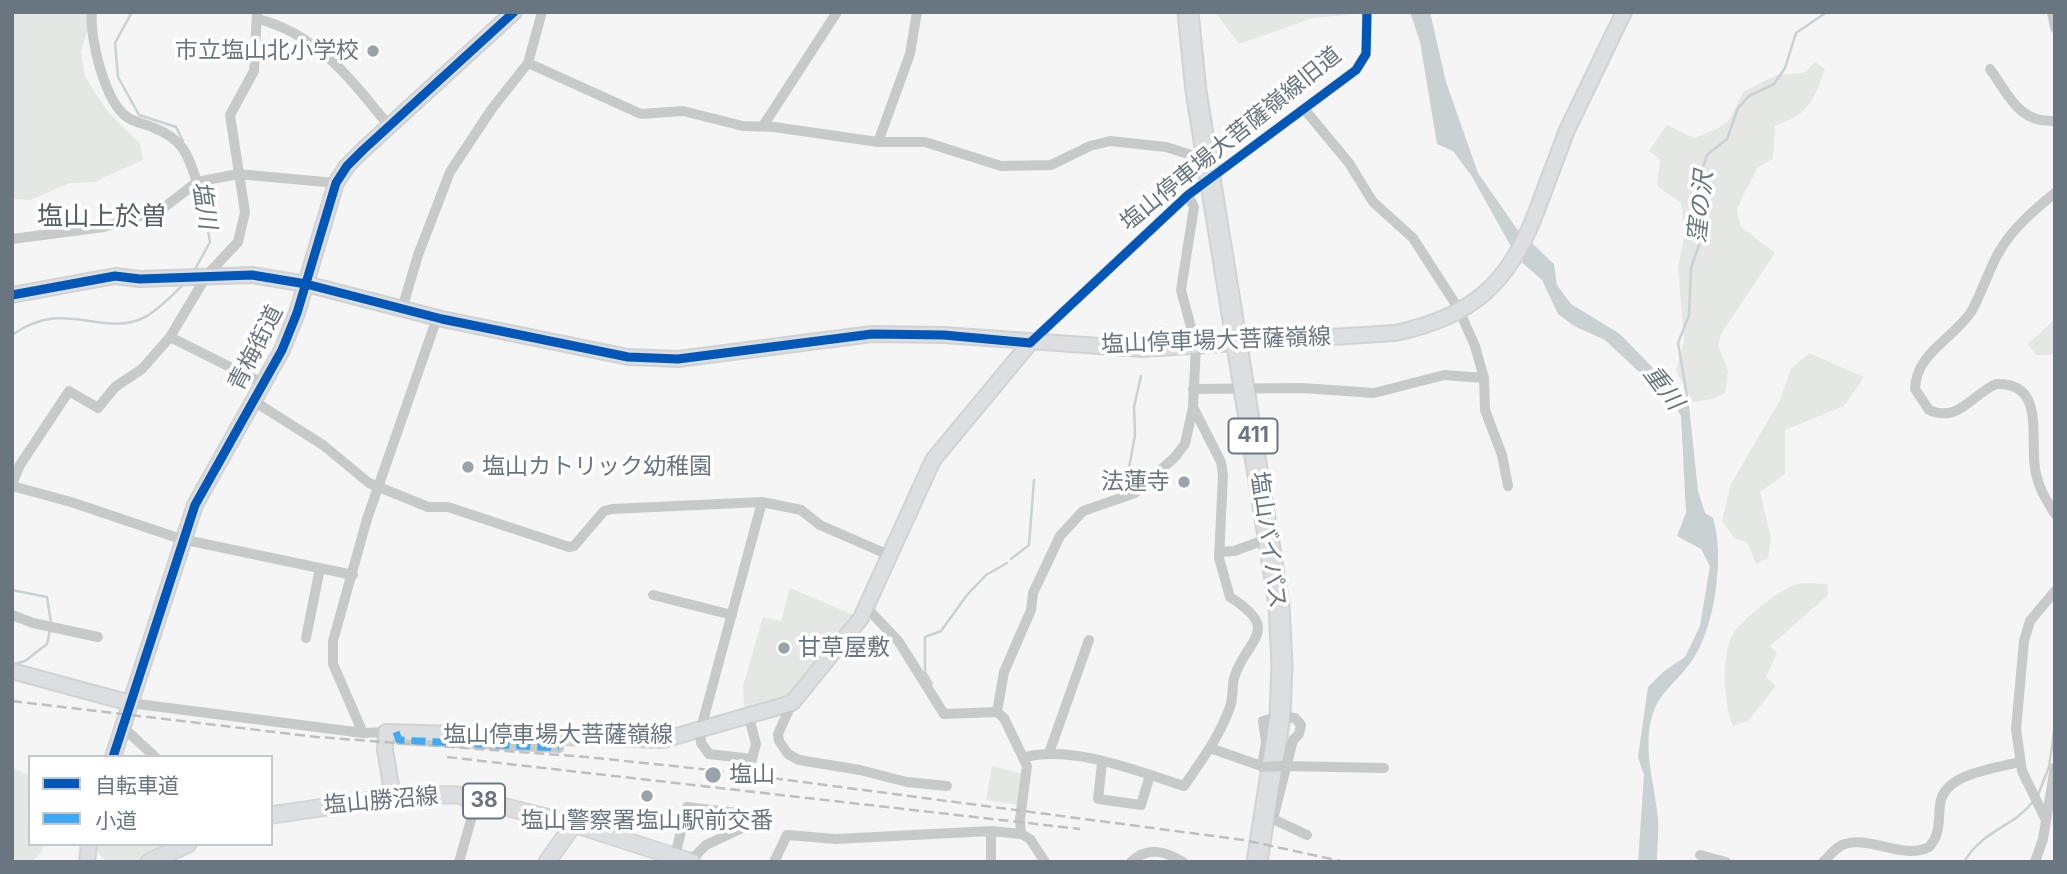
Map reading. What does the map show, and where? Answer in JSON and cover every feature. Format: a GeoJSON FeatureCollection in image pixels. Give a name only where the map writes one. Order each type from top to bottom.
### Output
{"type":"FeatureCollection","features":[{"type":"Feature","properties":{"kind":"highway","name":"塩山バイパス"},"geometry":{"type":"LineString","coordinates":[[1188,12],[1209,169],[1279,605],[1280,716],[1257,862]]}},
{"type":"Feature","properties":{"kind":"main road","name":"塩山勝沼線"},"geometry":{"type":"LineString","coordinates":[[273,815],[426,794],[477,799],[574,824],[683,859]]}},
{"type":"Feature","properties":{"kind":"main road"},"geometry":{"type":"LineString","coordinates":[[547,862],[574,824]]}},
{"type":"Feature","properties":{"kind":"main road"},"geometry":{"type":"LineString","coordinates":[[156,860],[184,846]]}},
{"type":"Feature","properties":{"kind":"street"},"geometry":{"type":"LineString","coordinates":[[92,12],[90,28],[104,79],[118,105],[126,117],[175,136],[202,181]]}},
{"type":"Feature","properties":{"kind":"street","name":"青梅街道"},"geometry":{"type":"LineString","coordinates":[[114,755],[181,539],[212,470],[282,350],[306,284],[336,183],[346,166],[514,12]]}},
{"type":"Feature","properties":{"kind":"street"},"geometry":{"type":"LineString","coordinates":[[402,309],[418,255],[450,172],[491,110],[528,63],[542,12]]}},
{"type":"Feature","properties":{"kind":"street"},"geometry":{"type":"LineString","coordinates":[[763,126],[837,12]]}},
{"type":"Feature","properties":{"kind":"street"},"geometry":{"type":"LineString","coordinates":[[878,142],[910,54],[917,12]]}},
{"type":"Feature","properties":{"kind":"street","name":"塩山停車場大菩薩嶺線旧道"},"geometry":{"type":"LineString","coordinates":[[1030,342],[1188,195],[1209,169],[1305,110],[1356,70],[1366,54],[1367,12]]}},
{"type":"Feature","properties":{"kind":"street","name":"塩山停車場大菩薩嶺線"},"geometry":{"type":"LineString","coordinates":[[12,296],[115,276],[253,275],[306,284],[437,318],[628,357],[678,359],[872,334],[944,335],[1142,349],[1395,333],[1445,320],[1480,299],[1513,262],[1537,210],[1567,130],[1624,12]]}},
{"type":"Feature","properties":{"kind":"street"},"geometry":{"type":"LineString","coordinates":[[2052,12],[2055,28]]}},
{"type":"Feature","properties":{"kind":"street"},"geometry":{"type":"LineString","coordinates":[[353,575],[181,539],[12,485],[20,465],[69,391],[98,408],[115,387],[142,369],[170,337],[207,275],[238,242],[244,212],[230,115],[254,71],[258,16],[285,27],[335,62],[389,126]]}},
{"type":"Feature","properties":{"kind":"street"},"geometry":{"type":"LineString","coordinates":[[528,63],[641,114],[683,111],[743,126],[763,126],[878,142],[925,142],[978,161],[1014,167],[1051,165],[1090,146],[1110,141],[1166,147],[1209,169]]}},
{"type":"Feature","properties":{"kind":"street"},"geometry":{"type":"LineString","coordinates":[[1990,69],[2025,115],[2039,121],[2055,121]]}},
{"type":"Feature","properties":{"kind":"street"},"geometry":{"type":"LineString","coordinates":[[1305,110],[1349,163],[1373,202],[1413,239],[1458,308],[1475,346],[1484,378],[1485,410],[1503,455],[1508,486]]}},
{"type":"Feature","properties":{"kind":"street"},"geometry":{"type":"LineString","coordinates":[[12,239],[45,237],[103,227],[162,209],[202,181],[238,174],[336,183]]}},
{"type":"Feature","properties":{"kind":"street"},"geometry":{"type":"LineString","coordinates":[[2055,193],[2008,238],[1972,310],[1962,324],[1928,355],[1918,370],[1915,389],[1929,410],[1948,414],[1958,412],[1996,384],[2017,387],[2025,393],[2033,408],[2032,446],[2036,474],[2043,495],[2055,514]]}},
{"type":"Feature","properties":{"kind":"street"},"geometry":{"type":"LineString","coordinates":[[997,712],[1004,672],[1031,610],[1033,593],[1059,536],[1083,510],[1135,493],[1175,457],[1185,444],[1193,407],[1196,346],[1181,290],[1194,206],[1188,195]]}},
{"type":"Feature","properties":{"kind":"street"},"geometry":{"type":"LineString","coordinates":[[363,733],[333,664],[333,640],[367,519],[437,318]]}},
{"type":"Feature","properties":{"kind":"street"},"geometry":{"type":"LineString","coordinates":[[170,337],[262,383]]}},
{"type":"Feature","properties":{"kind":"street"},"geometry":{"type":"LineString","coordinates":[[947,786],[907,782],[860,770],[799,760],[788,754],[779,741],[778,734],[792,703],[867,608],[933,460],[1030,342]]}},
{"type":"Feature","properties":{"kind":"street"},"geometry":{"type":"LineString","coordinates":[[1193,389],[1245,388],[1374,393],[1444,375],[1484,378]]}},
{"type":"Feature","properties":{"kind":"street"},"geometry":{"type":"LineString","coordinates":[[252,400],[323,445],[369,483],[428,507],[448,508],[569,547],[574,546],[604,511],[612,509],[762,502],[801,510],[820,525],[891,556]]}},
{"type":"Feature","properties":{"kind":"street"},"geometry":{"type":"LineString","coordinates":[[1025,757],[1049,752],[1076,755],[1184,786],[1210,748],[1232,704],[1234,677],[1257,635],[1252,611],[1230,597],[1219,552],[1223,475],[1221,462],[1193,407]]}},
{"type":"Feature","properties":{"kind":"street"},"geometry":{"type":"LineString","coordinates":[[749,717],[756,744],[752,759],[709,754],[701,743],[700,732],[762,502]]}},
{"type":"Feature","properties":{"kind":"street"},"geometry":{"type":"LineString","coordinates":[[1219,552],[1234,551],[1270,538]]}},
{"type":"Feature","properties":{"kind":"street"},"geometry":{"type":"LineString","coordinates":[[306,638],[320,568]]}},
{"type":"Feature","properties":{"kind":"street"},"geometry":{"type":"LineString","coordinates":[[2045,818],[2019,762],[2016,729],[2024,640],[2030,621],[2055,591]]}},
{"type":"Feature","properties":{"kind":"street"},"geometry":{"type":"LineString","coordinates":[[653,596],[732,615]]}},
{"type":"Feature","properties":{"kind":"street"},"geometry":{"type":"LineString","coordinates":[[867,608],[899,642],[944,714],[997,712],[1004,718],[1025,757],[1027,774],[1020,819],[1021,834]]}},
{"type":"Feature","properties":{"kind":"street"},"geometry":{"type":"LineString","coordinates":[[12,615],[33,623],[98,637]]}},
{"type":"Feature","properties":{"kind":"street"},"geometry":{"type":"LineString","coordinates":[[1049,752],[1089,640]]}},
{"type":"Feature","properties":{"kind":"street"},"geometry":{"type":"LineString","coordinates":[[12,671],[130,704],[363,733],[391,732],[399,740],[559,748]]}},
{"type":"Feature","properties":{"kind":"street","name":"塩山停車場大菩薩嶺線"},"geometry":{"type":"LineString","coordinates":[[391,732],[663,740],[700,732],[792,703]]}},
{"type":"Feature","properties":{"kind":"street"},"geometry":{"type":"LineString","coordinates":[[1263,767],[1266,741],[1262,721],[1280,716],[1296,718],[1301,725],[1285,766],[1266,862]]}},
{"type":"Feature","properties":{"kind":"street"},"geometry":{"type":"LineString","coordinates":[[124,727],[153,755]]}},
{"type":"Feature","properties":{"kind":"street"},"geometry":{"type":"LineString","coordinates":[[391,732],[386,758],[393,797]]}},
{"type":"Feature","properties":{"kind":"street"},"geometry":{"type":"LineString","coordinates":[[1210,748],[1263,767],[1384,768]]}},
{"type":"Feature","properties":{"kind":"street"},"geometry":{"type":"LineString","coordinates":[[1823,862],[1839,846],[1853,843],[1914,851],[1929,847],[1938,833],[1942,795],[1952,783],[2019,762]]}},
{"type":"Feature","properties":{"kind":"street"},"geometry":{"type":"LineString","coordinates":[[1102,763],[1098,799],[1141,805],[1150,775]]}},
{"type":"Feature","properties":{"kind":"street"},"geometry":{"type":"LineString","coordinates":[[2035,862],[2043,839],[2055,767]]}},
{"type":"Feature","properties":{"kind":"street"},"geometry":{"type":"LineString","coordinates":[[458,862],[477,799]]}},
{"type":"Feature","properties":{"kind":"street"},"geometry":{"type":"LineString","coordinates":[[687,807],[737,813],[740,829],[683,859],[687,807]]}},
{"type":"Feature","properties":{"kind":"street"},"geometry":{"type":"LineString","coordinates":[[1273,819],[1307,835]]}},
{"type":"Feature","properties":{"kind":"street"},"geometry":{"type":"LineString","coordinates":[[991,831],[991,862]]}},
{"type":"Feature","properties":{"kind":"street"},"geometry":{"type":"LineString","coordinates":[[774,862],[787,835],[836,839],[991,831],[1021,834],[1030,839],[1045,862]]}},
{"type":"Feature","properties":{"kind":"street"},"geometry":{"type":"LineString","coordinates":[[1132,862],[1154,850],[1164,851],[1183,862]]}},
{"type":"Feature","properties":{"kind":"street"},"geometry":{"type":"LineString","coordinates":[[1700,855],[1726,862]]}},
{"type":"Feature","properties":{"kind":"shaded area"},"geometry":{"type":"Polygon","coordinates":[[[12,12],[89,12],[88,29],[81,51],[85,77],[108,112],[140,144],[143,160],[94,182],[70,183],[30,200],[12,199],[12,12]]]}},
{"type":"Feature","properties":{"kind":"shaded area"},"geometry":{"type":"Polygon","coordinates":[[[1215,12],[1347,12],[1348,15],[1313,18],[1239,44],[1215,12]]]}},
{"type":"Feature","properties":{"kind":"shaded area"},"geometry":{"type":"Polygon","coordinates":[[[1410,12],[1430,12],[1446,82],[1478,173],[1517,229],[1554,264],[1557,285],[1571,304],[1620,334],[1689,405],[1698,491],[1705,513],[1713,518],[1718,572],[1712,612],[1699,648],[1687,668],[1658,702],[1651,722],[1649,749],[1658,819],[1657,862],[1638,862],[1644,775],[1638,757],[1648,687],[1663,672],[1685,657],[1700,626],[1710,566],[1701,549],[1677,536],[1686,513],[1681,416],[1662,385],[1638,371],[1605,340],[1574,326],[1558,314],[1542,280],[1518,259],[1471,175],[1453,151],[1437,144],[1420,42],[1410,12]]]}},
{"type":"Feature","properties":{"kind":"shaded area"},"geometry":{"type":"Polygon","coordinates":[[[1815,62],[1825,69],[1813,98],[1803,111],[1775,126],[1773,159],[1758,167],[1737,209],[1740,226],[1775,253],[1721,334],[1718,345],[1728,371],[1725,393],[1712,399],[1693,402],[1676,371],[1684,341],[1678,267],[1685,234],[1681,203],[1657,186],[1660,159],[1649,151],[1667,125],[1694,138],[1717,129],[1729,120],[1744,91],[1777,75],[1804,73],[1815,62]]]}},
{"type":"Feature","properties":{"kind":"shaded area"},"geometry":{"type":"Polygon","coordinates":[[[2055,319],[2055,351],[2051,355],[2036,355],[2028,344],[2055,319]]]}},
{"type":"Feature","properties":{"kind":"shaded area"},"geometry":{"type":"Polygon","coordinates":[[[1809,353],[1864,377],[1844,406],[1785,430],[1785,474],[1760,492],[1771,538],[1768,558],[1756,564],[1747,542],[1735,539],[1722,521],[1731,484],[1780,400],[1791,369],[1809,353]]]}},
{"type":"Feature","properties":{"kind":"shaded area"},"geometry":{"type":"Polygon","coordinates":[[[1802,584],[1827,584],[1828,595],[1770,646],[1777,653],[1766,677],[1776,686],[1748,721],[1733,726],[1726,694],[1725,668],[1732,636],[1760,607],[1788,588],[1802,584]]]}},
{"type":"Feature","properties":{"kind":"shaded area"},"geometry":{"type":"Polygon","coordinates":[[[790,588],[861,618],[798,697],[745,718],[743,686],[763,617],[781,621],[790,588]]]}},
{"type":"Feature","properties":{"kind":"shaded area"},"geometry":{"type":"Polygon","coordinates":[[[992,766],[1023,774],[1019,805],[986,800],[992,766]]]}},
{"type":"Feature","properties":{"kind":"shaded area"},"geometry":{"type":"Polygon","coordinates":[[[12,767],[28,775],[28,846],[43,846],[33,862],[12,862],[12,767]]]}},
{"type":"Feature","properties":{"kind":"shaded area"},"geometry":{"type":"Polygon","coordinates":[[[93,846],[183,846],[148,858],[106,862],[93,846]]]}},
{"type":"Feature","properties":{"kind":"waterway","name":"塩川"},"geometry":{"type":"LineString","coordinates":[[132,12],[115,43],[118,77],[139,115],[176,127],[183,141]]}},
{"type":"Feature","properties":{"kind":"waterway","name":"窪の沢"},"geometry":{"type":"LineString","coordinates":[[1683,403],[1687,396],[1678,343],[1689,315],[1691,268],[1701,239],[1701,173],[1707,155],[1727,139],[1738,108],[1749,96],[1774,84],[1785,68],[1796,33],[1827,12]]}},
{"type":"Feature","properties":{"kind":"waterway","name":"塩川"},"geometry":{"type":"LineString","coordinates":[[193,273],[210,242],[201,186]]}},
{"type":"Feature","properties":{"kind":"waterway","name":"塩川"},"geometry":{"type":"LineString","coordinates":[[12,335],[31,324],[49,319],[127,323],[154,311],[185,283]]}},
{"type":"Feature","properties":{"kind":"waterway"},"geometry":{"type":"LineString","coordinates":[[1125,490],[1135,435],[1134,407],[1141,376]]}},
{"type":"Feature","properties":{"kind":"waterway"},"geometry":{"type":"LineString","coordinates":[[1011,559],[1029,545],[1034,480]]}},
{"type":"Feature","properties":{"kind":"waterway"},"geometry":{"type":"LineString","coordinates":[[932,684],[925,672],[925,637],[941,631],[967,595],[986,575],[1007,563]]}},
{"type":"Feature","properties":{"kind":"waterway","name":"塩川"},"geometry":{"type":"LineString","coordinates":[[12,590],[47,597],[51,623]]}},
{"type":"Feature","properties":{"kind":"waterway","name":"塩川"},"geometry":{"type":"LineString","coordinates":[[12,665],[25,661],[47,644],[50,630]]}},
{"type":"Feature","properties":{"kind":"waterway"},"geometry":{"type":"LineString","coordinates":[[2038,795],[2049,767],[2055,724]]}},
{"type":"Feature","properties":{"kind":"waterway"},"geometry":{"type":"LineString","coordinates":[[1964,862],[1980,843],[2015,819],[2032,803]]}},
{"type":"Feature","properties":{"kind":"railway"},"geometry":{"type":"LineString","coordinates":[[12,701],[317,737],[587,757],[711,770],[1244,840],[1345,862]]}},
{"type":"Feature","properties":{"kind":"railway"},"geometry":{"type":"LineString","coordinates":[[447,757],[1080,829]]}},
{"type":"Feature","properties":{"kind":"marked path"},"geometry":{"type":"LineString","coordinates":[[396,732],[399,740],[559,748]]}},
{"type":"Feature","properties":{"kind":"cycle path"},"geometry":{"type":"LineString","coordinates":[[114,755],[195,505],[282,350],[297,313],[336,183],[347,166],[363,150],[514,12]]}},
{"type":"Feature","properties":{"kind":"cycle path"},"geometry":{"type":"LineString","coordinates":[[12,295],[115,276],[140,279],[252,275],[306,284],[442,319],[628,357],[678,359],[872,334],[944,335],[1030,343],[1188,195],[1356,70],[1366,54],[1367,12]]}},
{"type":"Feature","properties":{"kind":"place","name":"市立塩山北小学校"},"geometry":{"type":"Point","coordinates":[373,51]}},
{"type":"Feature","properties":{"kind":"place","name":"塩山カトリック幼稚園"},"geometry":{"type":"Point","coordinates":[468,467]}},
{"type":"Feature","properties":{"kind":"place","name":"法蓮寺"},"geometry":{"type":"Point","coordinates":[1184,482]}},
{"type":"Feature","properties":{"kind":"place","name":"甘草屋敷"},"geometry":{"type":"Point","coordinates":[784,648]}},
{"type":"Feature","properties":{"kind":"place","name":"塩山"},"geometry":{"type":"Point","coordinates":[713,775]}},
{"type":"Feature","properties":{"kind":"place","name":"塩山警察署塩山駅前交番"},"geometry":{"type":"Point","coordinates":[647,796]}},
{"type":"Feature","properties":{"kind":"district","name":"塩山上於曽"},"geometry":{"type":"Point","coordinates":[102,217]}},
{"type":"Feature","properties":{"kind":"water label","name":"重川"},"geometry":{"type":"Point","coordinates":[1663,388]}}]}
